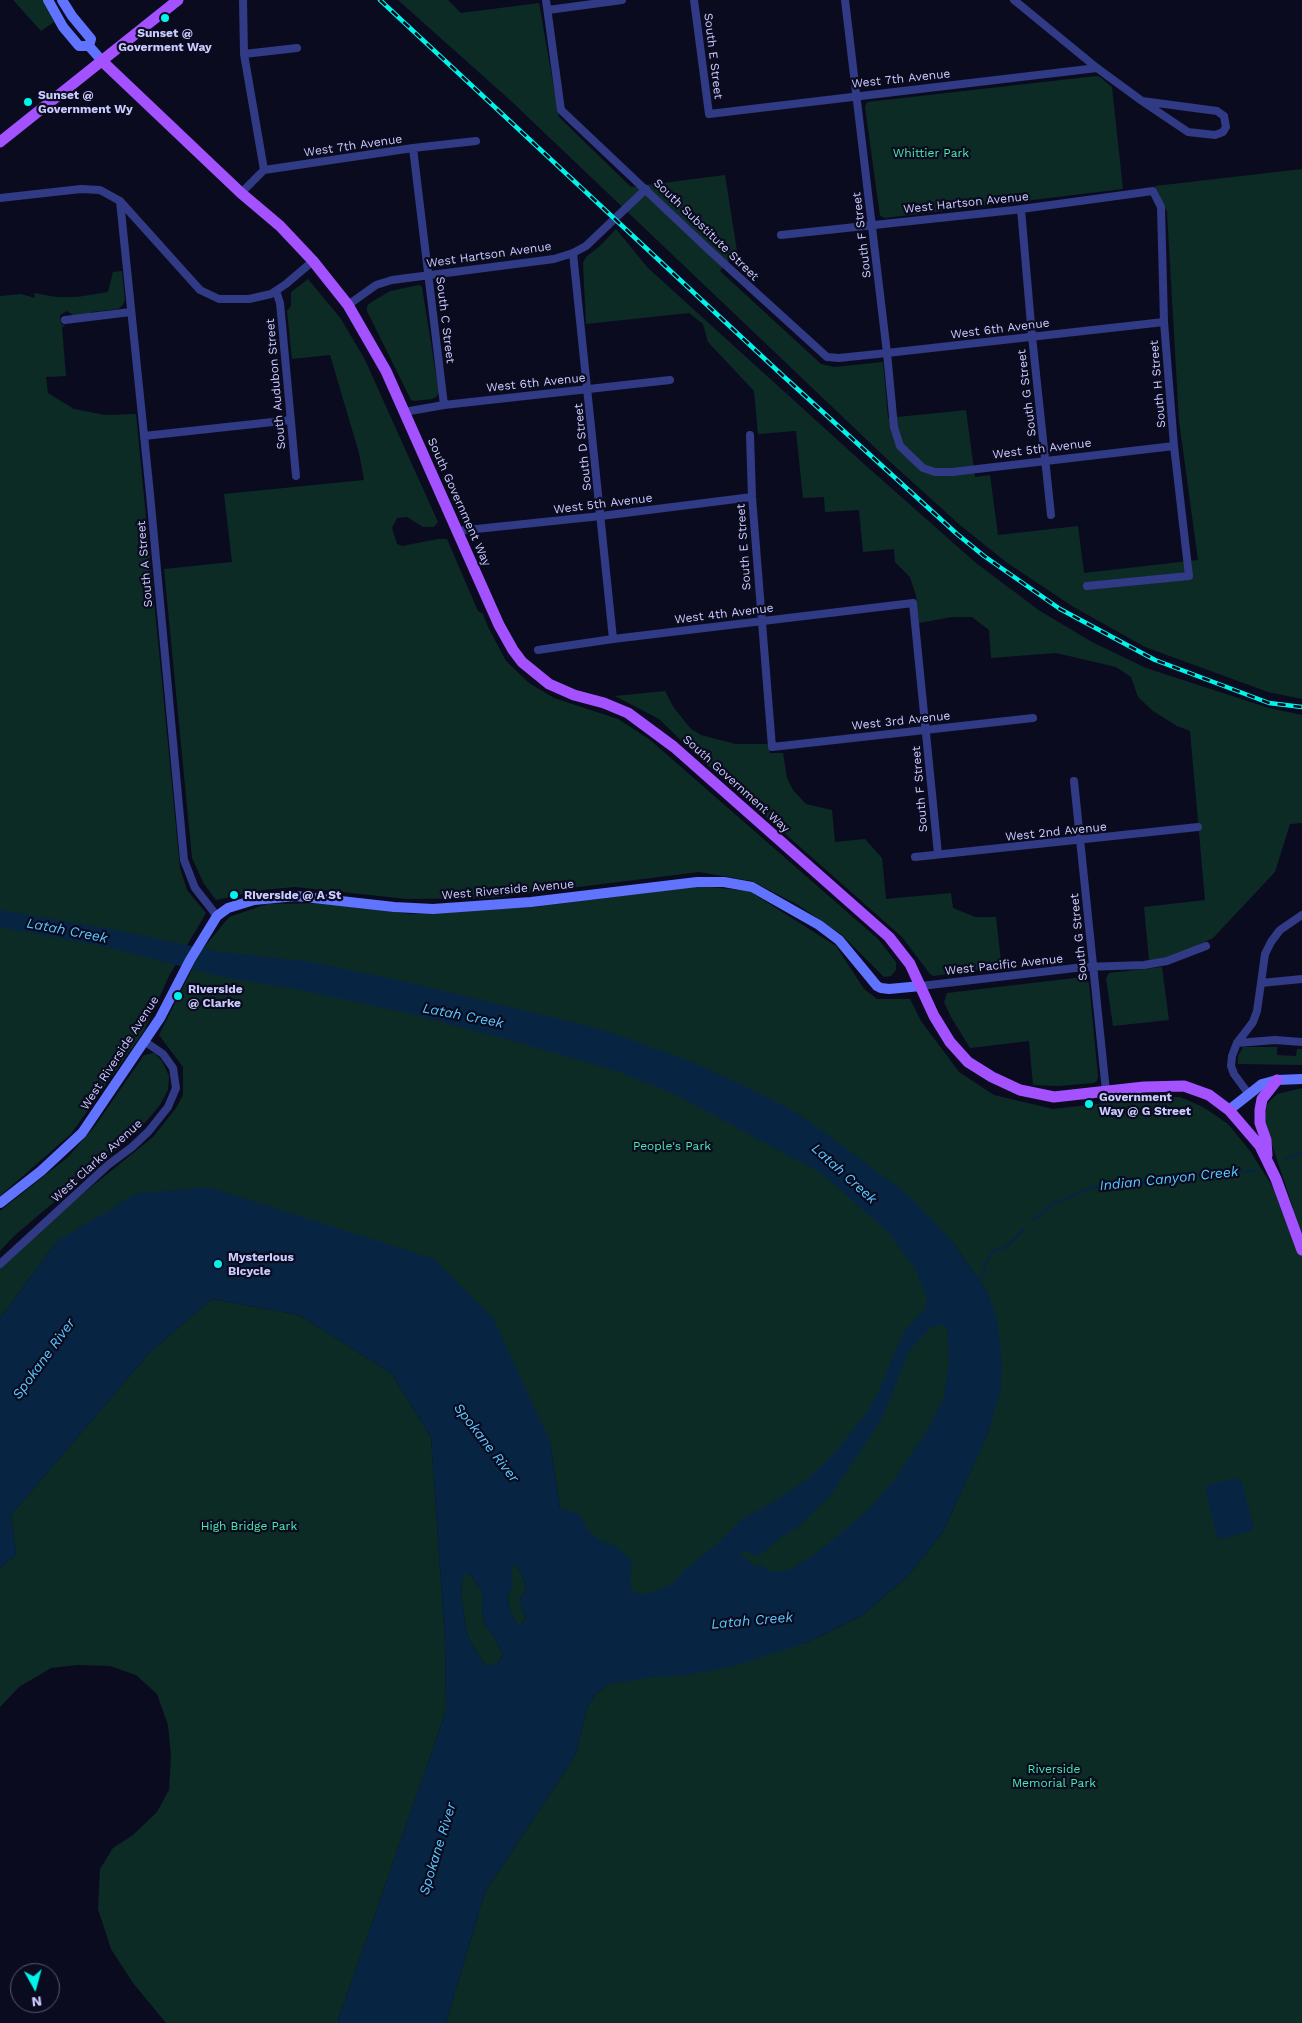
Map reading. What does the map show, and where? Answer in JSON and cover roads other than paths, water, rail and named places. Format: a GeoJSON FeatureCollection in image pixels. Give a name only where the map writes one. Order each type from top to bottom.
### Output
{"type":"FeatureCollection","features":[{"type":"Feature","properties":{"kind":"main road"},"geometry":{"type":"LineString","coordinates":[[48,0],[63,27],[79,46],[89,46],[103,62]]}},
{"type":"Feature","properties":{"kind":"main road"},"geometry":{"type":"LineString","coordinates":[[62,0],[72,16],[91,39],[89,46]]}},
{"type":"Feature","properties":{"kind":"main road"},"geometry":{"type":"LineString","coordinates":[[0,142],[103,62],[178,0]]}},
{"type":"Feature","properties":{"kind":"main road","name":"South Government Way"},"geometry":{"type":"LineString","coordinates":[[103,62],[241,193],[280,226],[313,261],[348,305],[372,345],[404,412],[498,625],[512,650],[522,662],[549,684],[574,695],[604,703],[628,713],[674,747],[889,937],[910,964],[934,1016],[950,1042],[968,1062],[992,1077],[1020,1090],[1054,1097],[1144,1087],[1184,1086],[1209,1095],[1229,1110],[1260,1146],[1302,1250]]}},
{"type":"Feature","properties":{"kind":"main road","name":"West Riverside Avenue"},"geometry":{"type":"LineString","coordinates":[[0,1203],[41,1171],[82,1133],[164,1010],[206,932],[217,916],[228,908],[241,903],[282,896],[320,897],[394,907],[433,909],[531,902],[697,882],[724,882],[752,887],[819,925],[839,940],[877,986],[889,989],[921,986]]}},
{"type":"Feature","properties":{"kind":"main road"},"geometry":{"type":"LineString","coordinates":[[1229,1110],[1248,1093],[1262,1084],[1277,1080],[1302,1079]]}},
{"type":"Feature","properties":{"kind":"main road"},"geometry":{"type":"LineString","coordinates":[[1268,1162],[1266,1140],[1260,1123],[1260,1110],[1262,1099],[1277,1080]]}},
{"type":"Feature","properties":{"kind":"street"},"geometry":{"type":"LineString","coordinates":[[241,193],[264,170],[244,54],[243,0]]}},
{"type":"Feature","properties":{"kind":"street"},"geometry":{"type":"LineString","coordinates":[[546,0],[548,10],[622,0]]}},
{"type":"Feature","properties":{"kind":"street","name":"South E Street"},"geometry":{"type":"LineString","coordinates":[[694,0],[709,114]]}},
{"type":"Feature","properties":{"kind":"street","name":"South F Street"},"geometry":{"type":"LineString","coordinates":[[845,0],[894,427],[900,446],[914,462]]}},
{"type":"Feature","properties":{"kind":"street"},"geometry":{"type":"LineString","coordinates":[[1014,0],[1097,68],[1142,101],[1188,132],[1215,135],[1223,132],[1226,127],[1224,116],[1217,111],[1142,101]]}},
{"type":"Feature","properties":{"kind":"street","name":"South Substitute Street"},"geometry":{"type":"LineString","coordinates":[[548,10],[561,110],[816,350],[826,357],[839,358]]}},
{"type":"Feature","properties":{"kind":"street"},"geometry":{"type":"LineString","coordinates":[[244,54],[297,48]]}},
{"type":"Feature","properties":{"kind":"street","name":"West 7th Avenue"},"geometry":{"type":"LineString","coordinates":[[709,114],[1097,68]]}},
{"type":"Feature","properties":{"kind":"street","name":"West 7th Avenue"},"geometry":{"type":"LineString","coordinates":[[264,170],[413,148],[476,141]]}},
{"type":"Feature","properties":{"kind":"street","name":"South C Street"},"geometry":{"type":"LineString","coordinates":[[413,148],[444,405]]}},
{"type":"Feature","properties":{"kind":"street"},"geometry":{"type":"LineString","coordinates":[[0,198],[81,189],[100,190],[120,201],[204,293],[219,299],[239,300],[260,297],[276,291],[313,261]]}},
{"type":"Feature","properties":{"kind":"street","name":"West Hartson Avenue"},"geometry":{"type":"LineString","coordinates":[[348,305],[376,285],[392,280],[554,259],[573,253],[586,246],[646,189]]}},
{"type":"Feature","properties":{"kind":"street","name":"West Hartson Avenue"},"geometry":{"type":"LineString","coordinates":[[781,235],[1020,209],[1153,191]]}},
{"type":"Feature","properties":{"kind":"street","name":"South H Street"},"geometry":{"type":"LineString","coordinates":[[1087,586],[1190,576],[1174,446],[1164,322],[1161,207],[1153,191]]}},
{"type":"Feature","properties":{"kind":"street","name":"South A Street"},"geometry":{"type":"LineString","coordinates":[[120,201],[184,860],[195,888],[217,916]]}},
{"type":"Feature","properties":{"kind":"street","name":"South G Street"},"geometry":{"type":"LineString","coordinates":[[1020,209],[1051,515]]}},
{"type":"Feature","properties":{"kind":"street","name":"South D Street"},"geometry":{"type":"LineString","coordinates":[[573,253],[589,389],[613,639]]}},
{"type":"Feature","properties":{"kind":"street","name":"South Audubon Street"},"geometry":{"type":"LineString","coordinates":[[276,291],[281,308],[296,476]]}},
{"type":"Feature","properties":{"kind":"street"},"geometry":{"type":"LineString","coordinates":[[65,320],[132,312]]}},
{"type":"Feature","properties":{"kind":"street","name":"West 6th Avenue"},"geometry":{"type":"LineString","coordinates":[[839,358],[1164,322]]}},
{"type":"Feature","properties":{"kind":"street","name":"West 6th Avenue"},"geometry":{"type":"LineString","coordinates":[[404,412],[444,405],[670,380]]}},
{"type":"Feature","properties":{"kind":"street"},"geometry":{"type":"LineString","coordinates":[[144,436],[290,420]]}},
{"type":"Feature","properties":{"kind":"street","name":"South E Street"},"geometry":{"type":"LineString","coordinates":[[750,435],[752,497],[772,747]]}},
{"type":"Feature","properties":{"kind":"street","name":"West 5th Avenue"},"geometry":{"type":"LineString","coordinates":[[914,462],[922,468],[935,472],[952,472],[1174,446]]}},
{"type":"Feature","properties":{"kind":"street","name":"West 5th Avenue"},"geometry":{"type":"LineString","coordinates":[[457,531],[601,516],[752,497]]}},
{"type":"Feature","properties":{"kind":"street","name":"South F Street"},"geometry":{"type":"LineString","coordinates":[[913,602],[938,854]]}},
{"type":"Feature","properties":{"kind":"street","name":"West 4th Avenue"},"geometry":{"type":"LineString","coordinates":[[538,650],[913,602]]}},
{"type":"Feature","properties":{"kind":"street","name":"West 3rd Avenue"},"geometry":{"type":"LineString","coordinates":[[772,747],[1032,718]]}},
{"type":"Feature","properties":{"kind":"street","name":"South G Street"},"geometry":{"type":"LineString","coordinates":[[1074,781],[1106,1091]]}},
{"type":"Feature","properties":{"kind":"street","name":"West 2nd Avenue"},"geometry":{"type":"LineString","coordinates":[[915,857],[1081,841],[1198,827]]}},
{"type":"Feature","properties":{"kind":"street"},"geometry":{"type":"LineString","coordinates":[[1248,1093],[1234,1074],[1231,1066],[1232,1056],[1237,1043],[1253,1022],[1257,1010],[1265,954],[1280,930],[1302,915]]}},
{"type":"Feature","properties":{"kind":"street","name":"West Pacific Avenue"},"geometry":{"type":"LineString","coordinates":[[921,986],[1094,967],[1144,965],[1167,961],[1206,946]]}},
{"type":"Feature","properties":{"kind":"street"},"geometry":{"type":"LineString","coordinates":[[1260,983],[1302,979]]}},
{"type":"Feature","properties":{"kind":"street"},"geometry":{"type":"LineString","coordinates":[[1237,1043],[1275,1040],[1302,1042]]}},
{"type":"Feature","properties":{"kind":"street","name":"West Clarke Avenue"},"geometry":{"type":"LineString","coordinates":[[0,1264],[108,1165],[132,1147],[148,1132],[168,1107],[176,1088],[173,1068],[163,1054],[144,1041]]}},
{"type":"Feature","properties":{"kind":"water"},"geometry":{"type":"Polygon","coordinates":[[[0,910],[116,930],[220,952],[312,962],[407,982],[600,1029],[690,1061],[793,1111],[908,1195],[951,1240],[987,1291],[997,1319],[1002,1365],[1001,1389],[989,1430],[943,1532],[907,1577],[861,1616],[806,1643],[731,1667],[687,1675],[647,1678],[609,1684],[596,1694],[587,1708],[575,1756],[485,1892],[446,2023],[337,2023],[446,1711],[445,1640],[431,1437],[391,1373],[299,1315],[212,1299],[151,1351],[11,1515],[16,1555],[0,1568],[0,1318],[57,1241],[138,1193],[209,1187],[434,1259],[493,1318],[550,1441],[560,1508],[580,1514],[587,1529],[599,1540],[616,1547],[632,1561],[630,1581],[633,1592],[647,1594],[671,1585],[684,1570],[715,1546],[742,1519],[778,1499],[810,1477],[837,1450],[867,1412],[879,1390],[903,1333],[925,1308],[927,1297],[915,1269],[888,1232],[821,1173],[676,1095],[620,1072],[407,1013],[295,989],[222,977],[111,948],[0,927],[0,910]],[[941,1325],[931,1327],[909,1351],[882,1419],[830,1496],[796,1529],[780,1538],[762,1554],[757,1556],[751,1554],[748,1550],[740,1554],[740,1557],[748,1558],[752,1566],[762,1565],[768,1571],[776,1572],[791,1569],[818,1552],[869,1509],[894,1480],[929,1427],[944,1397],[949,1361],[947,1327],[941,1325]],[[517,1566],[512,1567],[512,1589],[508,1593],[509,1608],[517,1624],[521,1625],[526,1618],[520,1606],[520,1598],[526,1591],[525,1582],[517,1566]],[[463,1574],[461,1593],[467,1636],[485,1665],[497,1665],[503,1655],[493,1635],[485,1626],[482,1612],[482,1592],[470,1574],[463,1574]]]}},
{"type":"Feature","properties":{"kind":"water"},"geometry":{"type":"Polygon","coordinates":[[[1236,1478],[1241,1480],[1254,1527],[1251,1531],[1221,1539],[1217,1537],[1205,1489],[1207,1485],[1236,1478]]]}},
{"type":"Feature","properties":{"kind":"waterway","name":"Indian Canyon Creek"},"geometry":{"type":"LineString","coordinates":[[1285,1159],[1302,1153]]}},
{"type":"Feature","properties":{"kind":"waterway","name":"Indian Canyon Creek"},"geometry":{"type":"LineString","coordinates":[[1033,1220],[1054,1203],[1093,1187],[1165,1181],[1203,1174],[1255,1171]]}},
{"type":"Feature","properties":{"kind":"waterway","name":"Indian Canyon Creek"},"geometry":{"type":"LineString","coordinates":[[978,1281],[983,1274],[986,1262],[994,1250],[1005,1248],[1024,1229]]}},
{"type":"Feature","properties":{"kind":"railway"},"geometry":{"type":"LineString","coordinates":[[380,0],[781,374],[957,534],[984,556],[1060,609],[1155,660],[1269,703],[1302,707]]}},
{"type":"Feature","properties":{"kind":"place","name":"Sunset @ Goverment Way"},"geometry":{"type":"Point","coordinates":[165,18]}},
{"type":"Feature","properties":{"kind":"place","name":"Sunset @ Government Wy"},"geometry":{"type":"Point","coordinates":[28,102]}},
{"type":"Feature","properties":{"kind":"place","name":"Riverside @ A St"},"geometry":{"type":"Point","coordinates":[234,895]}},
{"type":"Feature","properties":{"kind":"place","name":"Riverside @ Clarke"},"geometry":{"type":"Point","coordinates":[178,996]}},
{"type":"Feature","properties":{"kind":"place","name":"Government Way @ G Street"},"geometry":{"type":"Point","coordinates":[1089,1104]}},
{"type":"Feature","properties":{"kind":"place","name":"Mysterious Bicycle"},"geometry":{"type":"Point","coordinates":[218,1264]}},
{"type":"Feature","properties":{"kind":"park label","name":"Whittier Park"},"geometry":{"type":"Point","coordinates":[931,153]}},
{"type":"Feature","properties":{"kind":"park label","name":"People's Park"},"geometry":{"type":"Point","coordinates":[672,1146]}},
{"type":"Feature","properties":{"kind":"park label","name":"High Bridge Park"},"geometry":{"type":"Point","coordinates":[249,1526]}},
{"type":"Feature","properties":{"kind":"park label","name":"Riverside Memorial Park"},"geometry":{"type":"Point","coordinates":[1054,1776]}},
{"type":"Feature","properties":{"kind":"water label","name":"Latah Creek"},"geometry":{"type":"Point","coordinates":[67,931]}},
{"type":"Feature","properties":{"kind":"water label","name":"Latah Creek"},"geometry":{"type":"Point","coordinates":[463,1016]}},
{"type":"Feature","properties":{"kind":"water label","name":"Latah Creek"},"geometry":{"type":"Point","coordinates":[844,1174]}},
{"type":"Feature","properties":{"kind":"water label","name":"Spokane River"},"geometry":{"type":"Point","coordinates":[44,1359]}},
{"type":"Feature","properties":{"kind":"water label","name":"Spokane River"},"geometry":{"type":"Point","coordinates":[486,1443]}},
{"type":"Feature","properties":{"kind":"water label","name":"Latah Creek"},"geometry":{"type":"Point","coordinates":[752,1621]}},
{"type":"Feature","properties":{"kind":"water label","name":"Spokane River"},"geometry":{"type":"Point","coordinates":[438,1849]}}]}
